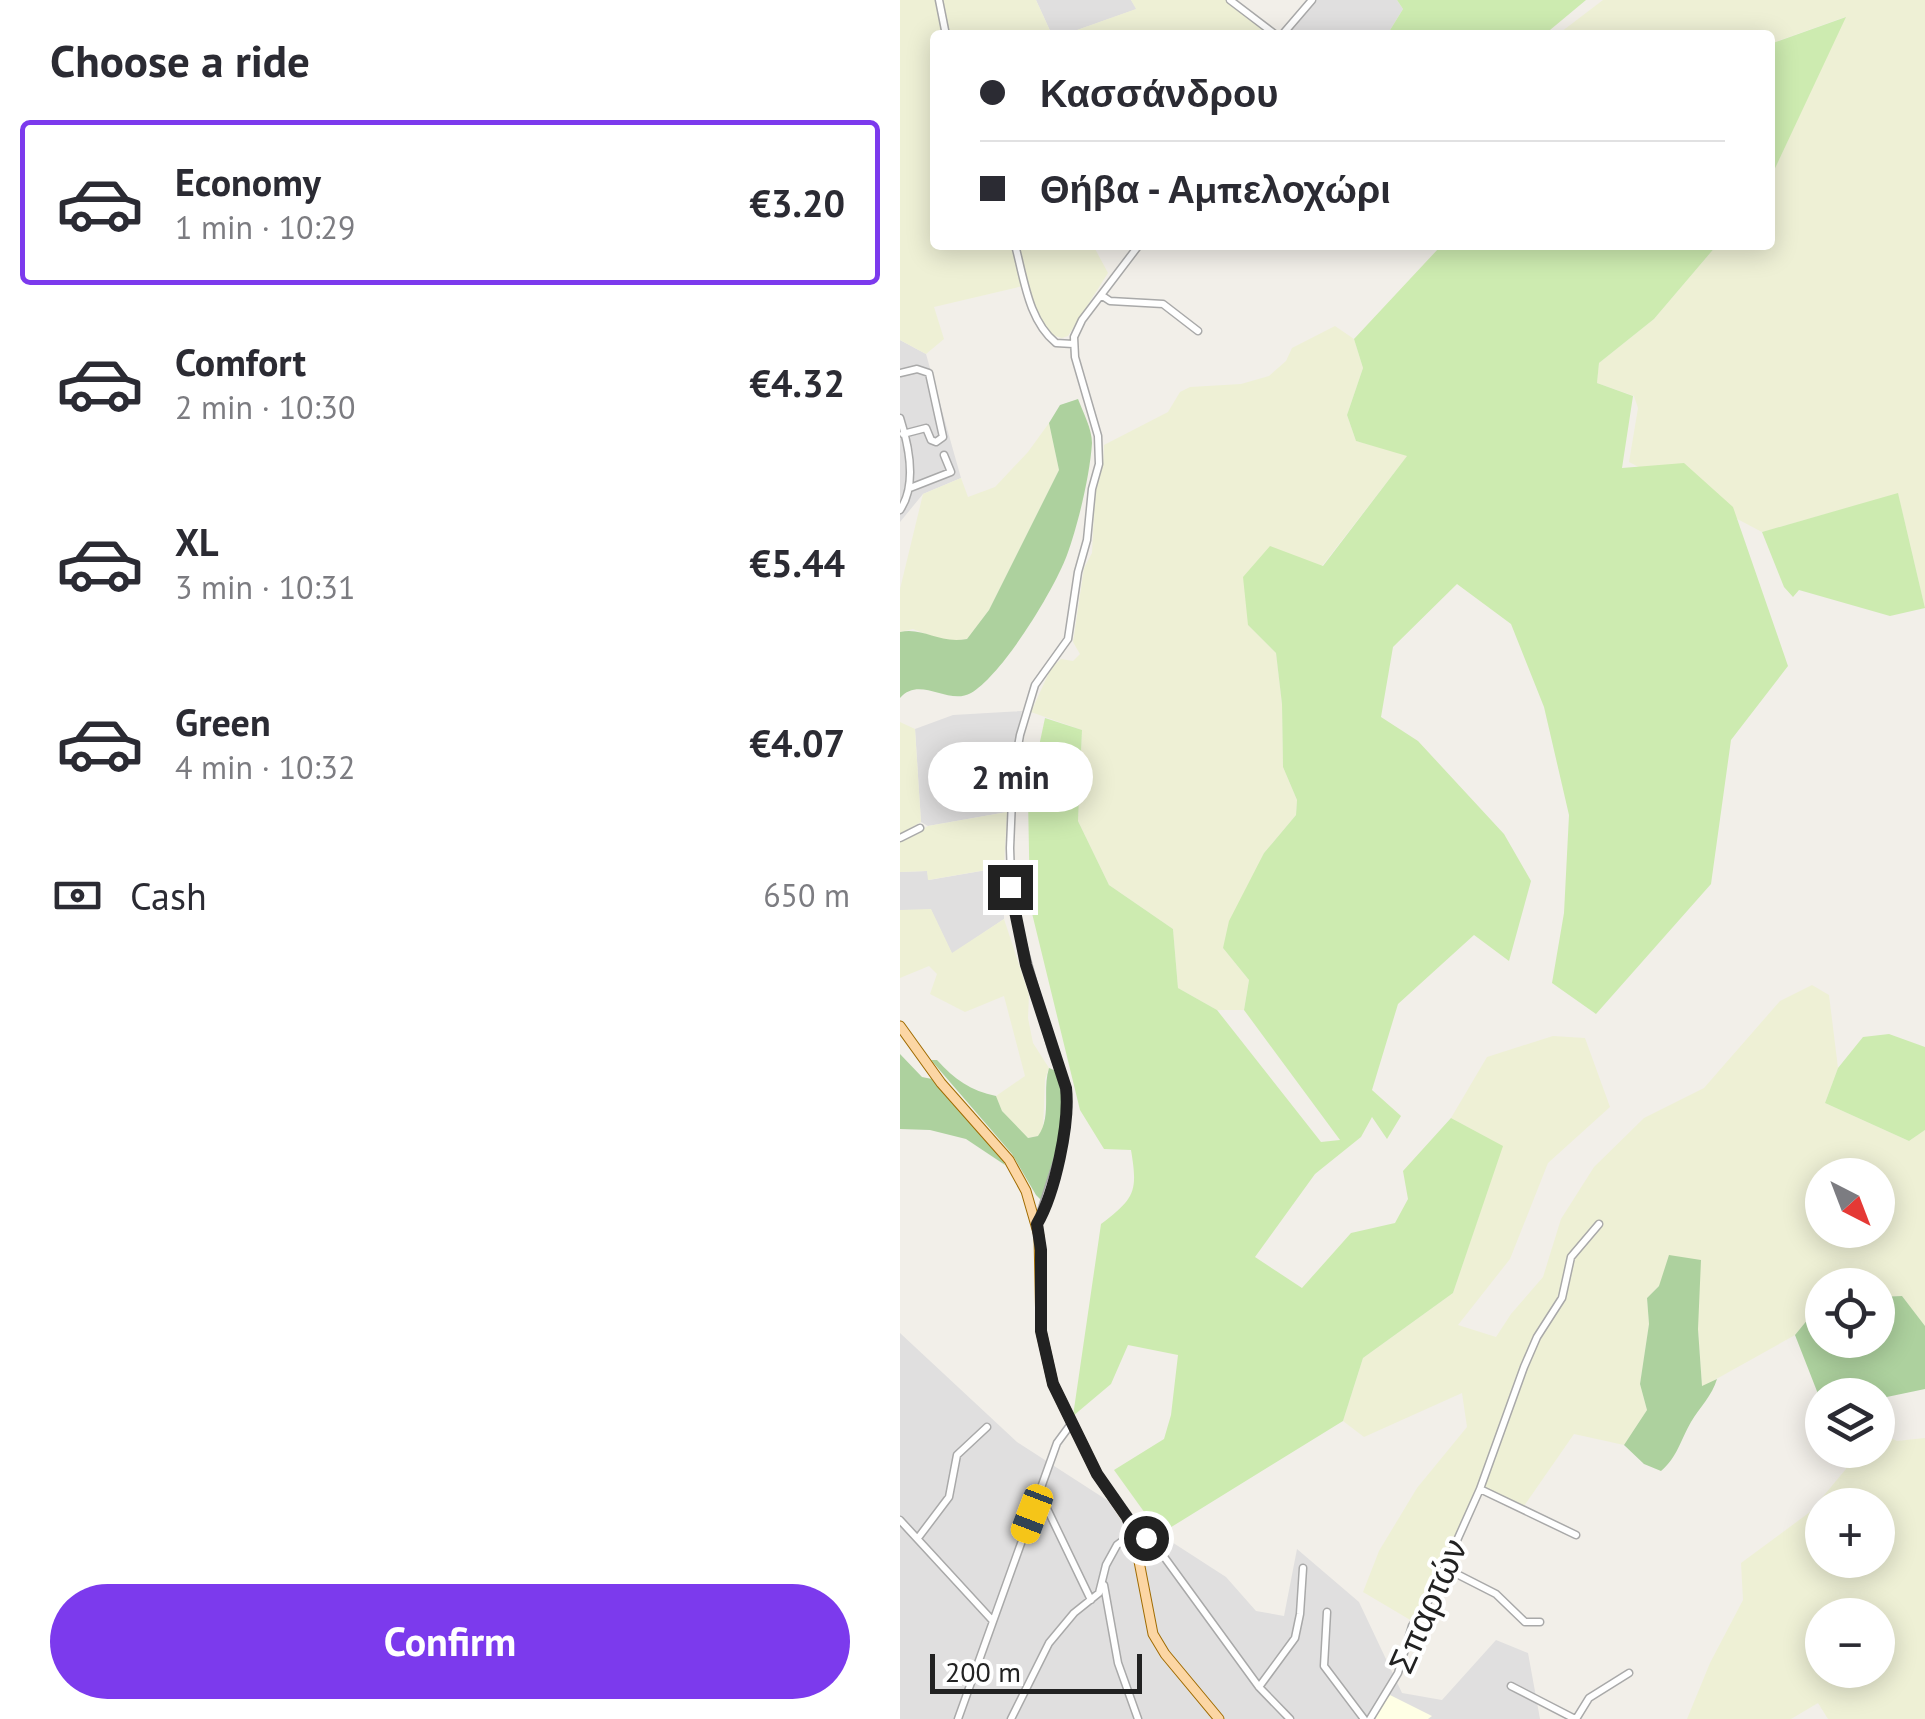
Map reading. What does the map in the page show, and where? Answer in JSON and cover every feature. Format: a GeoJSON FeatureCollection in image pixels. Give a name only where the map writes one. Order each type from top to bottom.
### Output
{"type":"FeatureCollection","features":[{"type":"Feature","properties":{"kind":"main road"},"geometry":{"type":"LineString","coordinates":[[900,1026],[941,1083],[1009,1160],[1026,1191],[1037,1224],[1045,1356],[1071,1424],[1102,1483],[1132,1525],[1153,1634],[1164,1654],[1219,1719]]}},
{"type":"Feature","properties":{"kind":"street"},"geometry":{"type":"LineString","coordinates":[[939,0],[945,30]]}},
{"type":"Feature","properties":{"kind":"street"},"geometry":{"type":"LineString","coordinates":[[1230,0],[1272,30]]}},
{"type":"Feature","properties":{"kind":"street"},"geometry":{"type":"LineString","coordinates":[[1284,30],[1312,0]]}},
{"type":"Feature","properties":{"kind":"street"},"geometry":{"type":"LineString","coordinates":[[1017,250],[1026,289],[1042,328],[1056,342],[1073,344]]}},
{"type":"Feature","properties":{"kind":"street"},"geometry":{"type":"LineString","coordinates":[[1037,1224],[1062,1146],[1068,1106],[1012,905],[1016,755],[1035,685],[1068,638],[1099,464],[1098,436],[1073,344],[1076,328],[1135,250]]}},
{"type":"Feature","properties":{"kind":"street"},"geometry":{"type":"LineString","coordinates":[[1101,295],[1110,301],[1163,304],[1198,331]]}},
{"type":"Feature","properties":{"kind":"street"},"geometry":{"type":"LineString","coordinates":[[900,373],[916,369],[929,373],[943,437],[936,442],[931,440],[926,428],[903,434]]}},
{"type":"Feature","properties":{"kind":"street"},"geometry":{"type":"LineString","coordinates":[[900,418],[910,475],[910,488],[900,510]]}},
{"type":"Feature","properties":{"kind":"street"},"geometry":{"type":"LineString","coordinates":[[910,488],[952,472],[944,455]]}},
{"type":"Feature","properties":{"kind":"street"},"geometry":{"type":"LineString","coordinates":[[900,476],[910,475]]}},
{"type":"Feature","properties":{"kind":"street"},"geometry":{"type":"LineString","coordinates":[[900,838],[920,828]]}},
{"type":"Feature","properties":{"kind":"street","name":"Σπαρτών"},"geometry":{"type":"LineString","coordinates":[[1367,1719],[1398,1673],[1412,1626],[1445,1568],[1480,1489],[1537,1337],[1562,1298],[1572,1257],[1599,1224]]}},
{"type":"Feature","properties":{"kind":"street"},"geometry":{"type":"LineString","coordinates":[[958,1719],[1057,1443],[1071,1424]]}},
{"type":"Feature","properties":{"kind":"street"},"geometry":{"type":"LineString","coordinates":[[918,1538],[949,1497],[956,1455],[988,1428]]}},
{"type":"Feature","properties":{"kind":"street"},"geometry":{"type":"LineString","coordinates":[[1480,1489],[1576,1535]]}},
{"type":"Feature","properties":{"kind":"street"},"geometry":{"type":"LineString","coordinates":[[1040,1494],[1090,1600]]}},
{"type":"Feature","properties":{"kind":"street"},"geometry":{"type":"LineString","coordinates":[[900,1520],[992,1620]]}},
{"type":"Feature","properties":{"kind":"street"},"geometry":{"type":"LineString","coordinates":[[1138,1719],[1118,1663],[1104,1582],[1113,1550],[1134,1535],[1146,1538],[1162,1554],[1259,1688],[1290,1719]]}},
{"type":"Feature","properties":{"kind":"street"},"geometry":{"type":"LineString","coordinates":[[1259,1688],[1295,1638],[1303,1568]]}},
{"type":"Feature","properties":{"kind":"street"},"geometry":{"type":"LineString","coordinates":[[1445,1568],[1496,1594],[1525,1622],[1540,1622]]}},
{"type":"Feature","properties":{"kind":"street"},"geometry":{"type":"LineString","coordinates":[[1011,1719],[1049,1643],[1074,1613],[1099,1593],[1104,1582]]}},
{"type":"Feature","properties":{"kind":"street"},"geometry":{"type":"LineString","coordinates":[[1327,1612],[1324,1666],[1367,1719]]}},
{"type":"Feature","properties":{"kind":"street"},"geometry":{"type":"LineString","coordinates":[[1511,1686],[1575,1719],[1589,1698],[1629,1673]]}},
{"type":"Feature","properties":{"kind":"shaded area"},"geometry":{"type":"Polygon","coordinates":[[[900,0],[1036,0],[1050,30],[930,30],[930,250],[1096,250],[1108,273],[1068,336],[1062,338],[1052,335],[1037,312],[1027,285],[934,307],[944,339],[926,354],[900,340],[900,0]]]}},
{"type":"Feature","properties":{"kind":"shaded area"},"geometry":{"type":"Polygon","coordinates":[[[1036,0],[1131,0],[1137,9],[1077,30],[1050,30],[1036,0]]]}},
{"type":"Feature","properties":{"kind":"shaded area"},"geometry":{"type":"Polygon","coordinates":[[[1131,0],[1235,0],[1277,30],[1077,30],[1136,9],[1131,0]]]}},
{"type":"Feature","properties":{"kind":"shaded area"},"geometry":{"type":"Polygon","coordinates":[[[1316,0],[1397,0],[1403,9],[1390,30],[1290,30],[1316,0]]]}},
{"type":"Feature","properties":{"kind":"shaded area"},"geometry":{"type":"Polygon","coordinates":[[[1603,0],[1925,0],[1925,608],[1898,494],[1762,532],[1629,462],[1638,408],[1634,396],[1597,383],[1599,363],[1654,319],[1713,250],[1775,250],[1775,168],[1845,17],[1775,42],[1775,30],[1564,30],[1603,0]]]}},
{"type":"Feature","properties":{"kind":"shaded area"},"geometry":{"type":"Polygon","coordinates":[[[1335,326],[1354,339],[1363,368],[1347,415],[1356,441],[1408,455],[1322,566],[1248,625],[1276,653],[1283,767],[1297,800],[1296,815],[1264,853],[1223,948],[1249,980],[1244,1010],[1217,1010],[1178,988],[1173,929],[1109,885],[1078,821],[1082,730],[1031,712],[1051,668],[1061,659],[1073,661],[1080,654],[1073,642],[1084,568],[1092,553],[1095,490],[1104,445],[1168,412],[1180,392],[1190,387],[1241,384],[1269,376],[1286,361],[1292,348],[1335,326]]]}},
{"type":"Feature","properties":{"kind":"shaded area"},"geometry":{"type":"Polygon","coordinates":[[[900,340],[926,354],[961,478],[923,494],[900,522],[900,340]]]}},
{"type":"Feature","properties":{"kind":"shaded area"},"geometry":{"type":"Polygon","coordinates":[[[1049,423],[1059,470],[989,610],[967,639],[946,642],[913,629],[900,632],[900,589],[923,494],[961,478],[968,497],[995,487],[1049,423]]]}},
{"type":"Feature","properties":{"kind":"shaded area"},"geometry":{"type":"Polygon","coordinates":[[[1022,711],[1011,761],[1007,812],[928,826],[921,822],[915,729],[953,715],[1022,711]]]}},
{"type":"Feature","properties":{"kind":"shaded area"},"geometry":{"type":"Polygon","coordinates":[[[900,722],[915,729],[921,822],[900,834],[900,722]]]}},
{"type":"Feature","properties":{"kind":"shaded area"},"geometry":{"type":"Polygon","coordinates":[[[1007,812],[1004,867],[928,880],[927,871],[900,872],[900,842],[928,826],[1007,812]]]}},
{"type":"Feature","properties":{"kind":"shaded area"},"geometry":{"type":"Polygon","coordinates":[[[1004,867],[1004,919],[952,954],[931,910],[900,910],[900,872],[927,871],[929,880],[1004,867]]]}},
{"type":"Feature","properties":{"kind":"shaded area"},"geometry":{"type":"Polygon","coordinates":[[[931,909],[952,953],[1004,919],[1029,995],[1033,1043],[1049,1068],[1043,1129],[1038,1136],[1027,1138],[1002,1111],[996,1096],[1025,1076],[1004,996],[965,1012],[930,994],[937,974],[929,966],[900,978],[900,910],[931,909]]]}},
{"type":"Feature","properties":{"kind":"shaded area"},"geometry":{"type":"Polygon","coordinates":[[[1812,985],[1829,995],[1838,1068],[1825,1103],[1909,1141],[1925,1130],[1925,1326],[1902,1296],[1895,1296],[1895,1268],[1805,1268],[1805,1323],[1795,1335],[1702,1387],[1698,1329],[1659,1286],[1647,1298],[1649,1324],[1640,1384],[1647,1410],[1624,1445],[1574,1434],[1524,1506],[1477,1487],[1429,1594],[1412,1621],[1363,1592],[1379,1551],[1417,1488],[1467,1427],[1462,1393],[1364,1437],[1343,1421],[1363,1358],[1453,1293],[1502,1146],[1451,1118],[1487,1057],[1553,1036],[1585,1038],[1610,1107],[1548,1163],[1510,1259],[1458,1325],[1496,1337],[1543,1277],[1561,1219],[1594,1167],[1644,1118],[1704,1088],[1780,1001],[1812,985]]]}},
{"type":"Feature","properties":{"kind":"shaded area"},"geometry":{"type":"Polygon","coordinates":[[[900,1333],[1017,1442],[1226,1577],[1256,1611],[1284,1616],[1297,1549],[1359,1602],[1402,1693],[1442,1700],[1496,1640],[1528,1653],[1540,1719],[900,1719],[900,1333]]]}},
{"type":"Feature","properties":{"kind":"shaded area"},"geometry":{"type":"Polygon","coordinates":[[[1925,1438],[1925,1719],[1828,1719],[1818,1703],[1791,1719],[1687,1719],[1710,1663],[1743,1600],[1741,1563],[1805,1516],[1805,1578],[1895,1578],[1895,1488],[1830,1488],[1846,1469],[1895,1468],[1895,1440],[1925,1438]]]}},
{"type":"Feature","properties":{"kind":"shaded area"},"geometry":{"type":"Polygon","coordinates":[[[1390,1695],[1432,1716],[1370,1719],[1390,1695]]]}},
{"type":"Feature","properties":{"kind":"green space"},"geometry":{"type":"Polygon","coordinates":[[[1397,0],[1586,0],[1550,30],[1390,30],[1403,9],[1397,0]]]}},
{"type":"Feature","properties":{"kind":"green space"},"geometry":{"type":"Polygon","coordinates":[[[1846,17],[1775,168],[1775,42],[1846,17]]]}},
{"type":"Feature","properties":{"kind":"green space"},"geometry":{"type":"Polygon","coordinates":[[[1437,250],[1713,250],[1654,319],[1599,363],[1597,383],[1633,396],[1622,468],[1684,463],[1733,507],[1788,666],[1731,740],[1711,884],[1596,1014],[1552,983],[1564,913],[1569,815],[1544,707],[1511,624],[1457,584],[1393,647],[1381,717],[1418,741],[1504,834],[1531,881],[1509,961],[1474,935],[1398,1004],[1372,1090],[1401,1116],[1387,1139],[1372,1117],[1361,1137],[1315,1174],[1255,1257],[1302,1288],[1351,1233],[1395,1223],[1408,1199],[1403,1171],[1451,1118],[1503,1146],[1453,1293],[1363,1358],[1343,1421],[1160,1534],[1114,1470],[1164,1439],[1178,1355],[1128,1345],[1111,1384],[1073,1416],[1101,1224],[1127,1200],[1134,1176],[1131,1150],[1104,1149],[1080,1110],[1030,905],[1028,798],[1045,718],[1082,730],[1078,821],[1109,885],[1173,929],[1178,988],[1217,1010],[1321,1142],[1340,1140],[1244,1010],[1249,980],[1223,948],[1229,921],[1264,853],[1296,815],[1297,800],[1283,767],[1276,653],[1248,625],[1243,577],[1270,546],[1323,566],[1407,456],[1356,441],[1347,415],[1363,368],[1354,339],[1437,250]]]}},
{"type":"Feature","properties":{"kind":"green space"},"geometry":{"type":"Polygon","coordinates":[[[1078,399],[1092,438],[1091,456],[1067,555],[1051,589],[1012,650],[971,693],[953,696],[916,689],[900,698],[900,632],[967,639],[989,610],[1059,470],[1049,423],[1060,405],[1078,399]]]}},
{"type":"Feature","properties":{"kind":"green space"},"geometry":{"type":"Polygon","coordinates":[[[1898,493],[1925,608],[1890,616],[1799,590],[1793,597],[1784,587],[1762,532],[1898,493]]]}},
{"type":"Feature","properties":{"kind":"green space"},"geometry":{"type":"Polygon","coordinates":[[[1889,1034],[1925,1047],[1925,1130],[1909,1141],[1825,1103],[1838,1068],[1863,1037],[1889,1034]]]}},
{"type":"Feature","properties":{"kind":"green space"},"geometry":{"type":"Polygon","coordinates":[[[900,1054],[922,1077],[932,1079],[1001,1155],[1005,1165],[966,1139],[930,1130],[900,1129],[900,1054]]]}},
{"type":"Feature","properties":{"kind":"green space"},"geometry":{"type":"Polygon","coordinates":[[[931,1060],[937,1060],[971,1087],[996,1096],[1002,1111],[1028,1138],[1038,1136],[1042,1129],[1047,1076],[1049,1068],[1054,1070],[1062,1117],[1043,1197],[1036,1195],[1012,1154],[931,1060]]]}},
{"type":"Feature","properties":{"kind":"green space"},"geometry":{"type":"Polygon","coordinates":[[[1669,1255],[1701,1260],[1698,1329],[1702,1386],[1717,1379],[1675,1454],[1661,1471],[1644,1464],[1624,1445],[1647,1410],[1640,1384],[1649,1324],[1647,1298],[1659,1286],[1669,1255]]]}},
{"type":"Feature","properties":{"kind":"green space"},"geometry":{"type":"Polygon","coordinates":[[[1895,1296],[1902,1296],[1925,1326],[1925,1389],[1895,1395],[1895,1378],[1812,1378],[1795,1335],[1805,1323],[1805,1358],[1895,1358],[1895,1296]]]}},
{"type":"Feature","properties":{"kind":"route"},"geometry":{"type":"LineString","coordinates":[[1010,887],[1026,965],[1040,1000],[1068,1106],[1062,1146],[1037,1224],[1045,1356],[1053,1384],[1097,1474],[1132,1525],[1134,1535],[1146,1538]]}}]}
